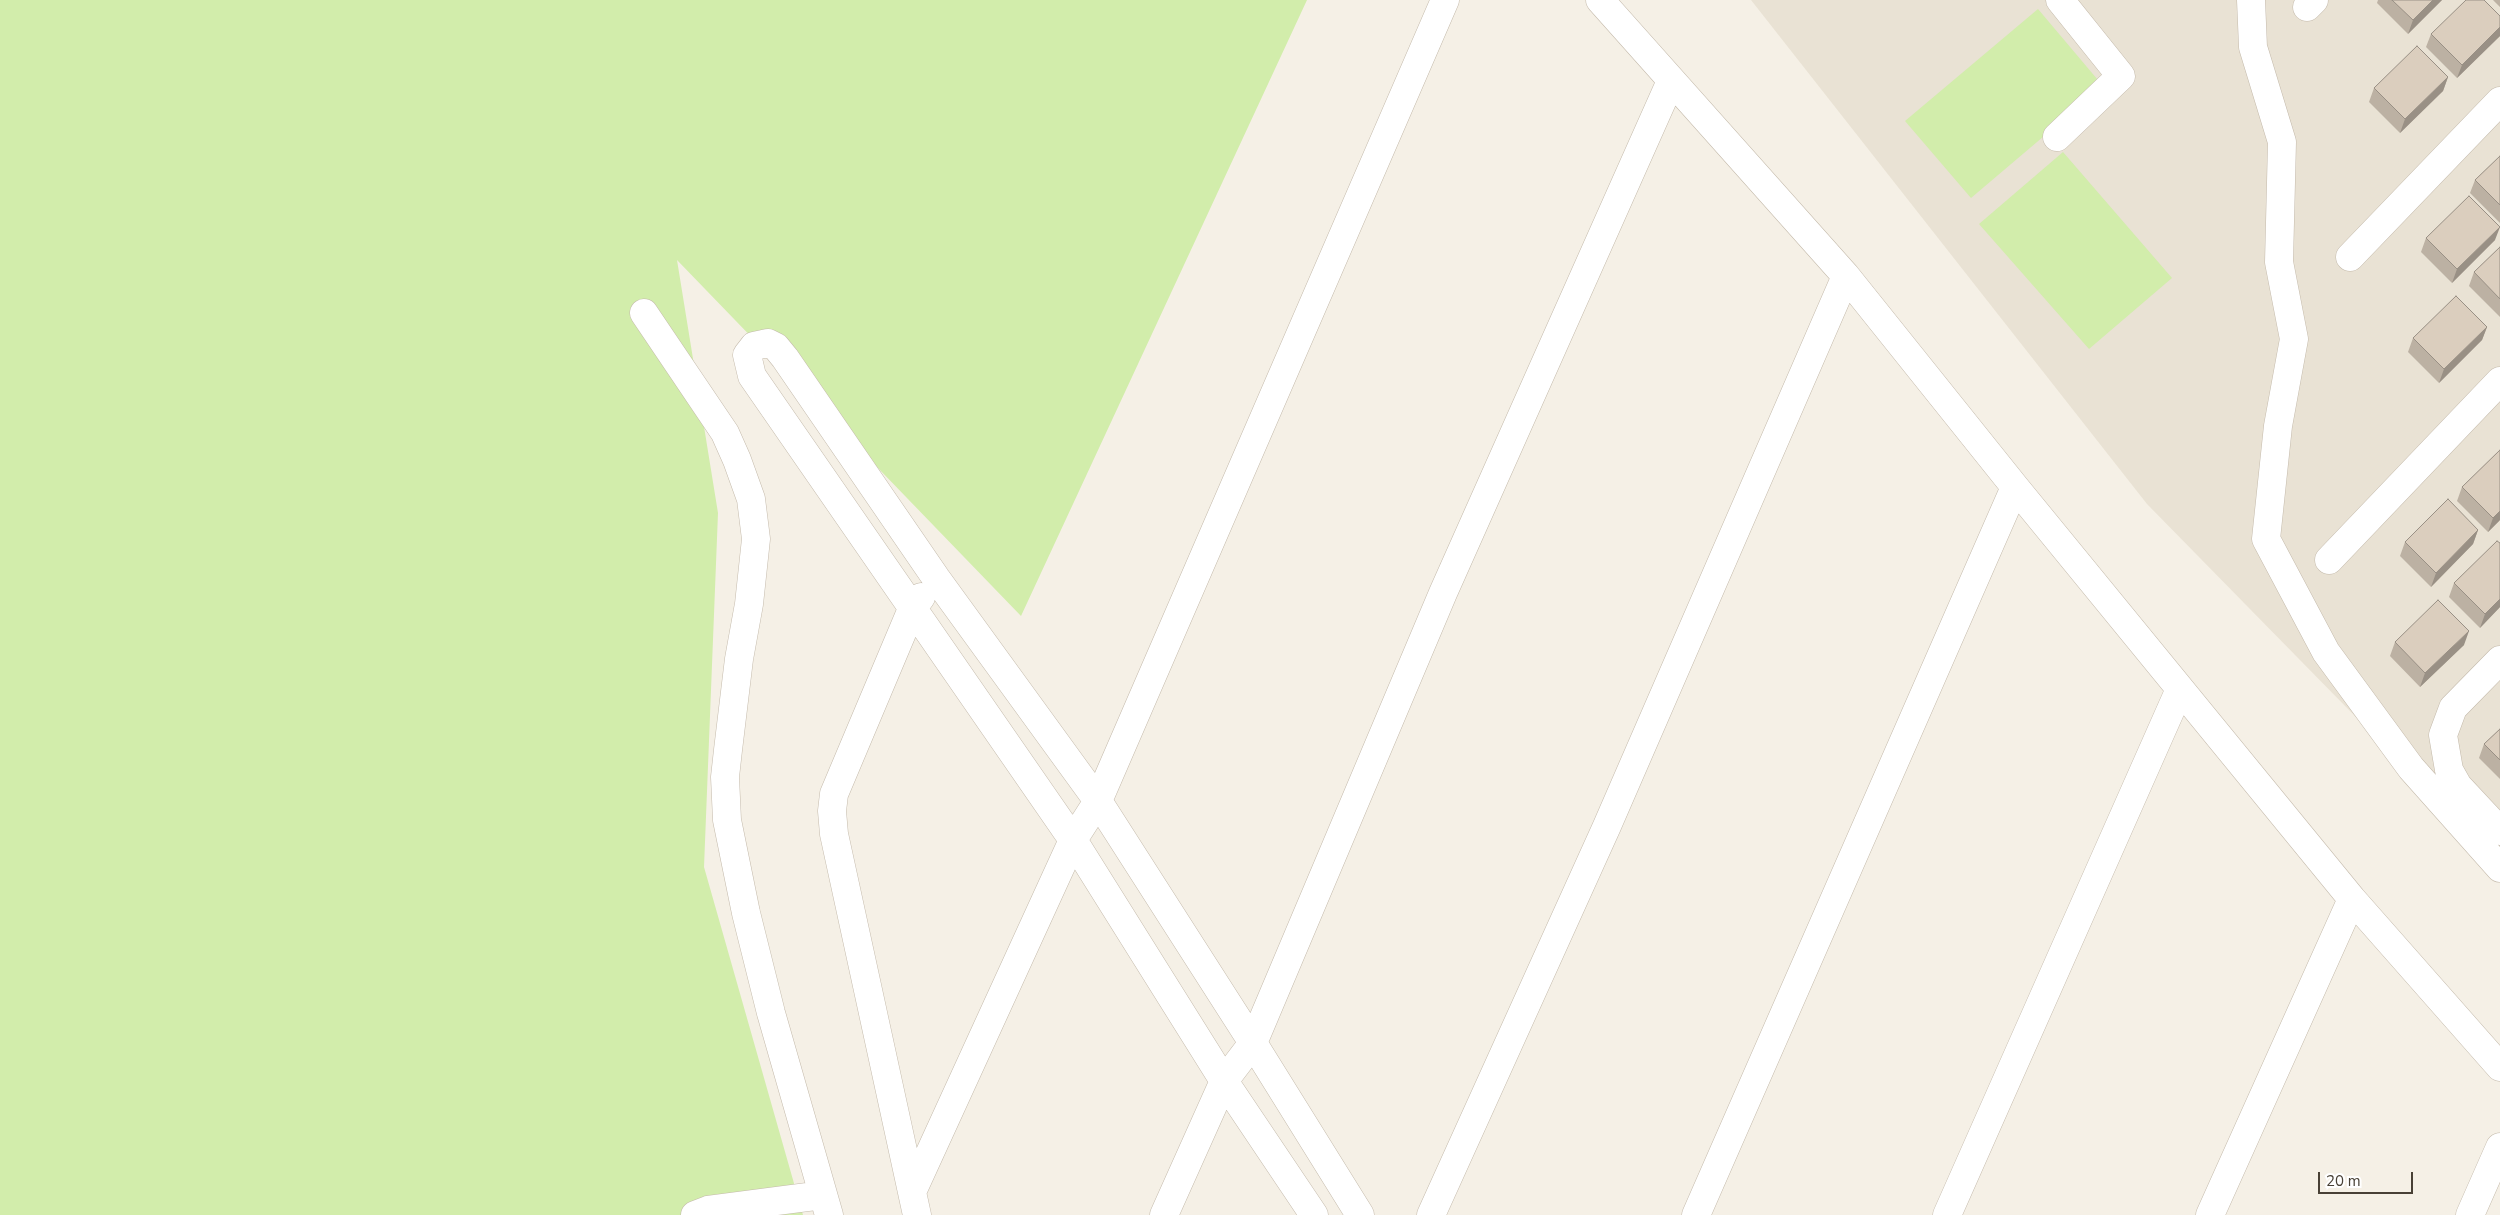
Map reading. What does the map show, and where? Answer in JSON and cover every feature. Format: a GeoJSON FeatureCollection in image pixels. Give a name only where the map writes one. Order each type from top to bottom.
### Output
{"type":"FeatureCollection","features":[{"type":"Feature","properties":{"kind":"street"},"geometry":{"type":"LineString","coordinates":[[915,1203],[1073,840],[1098,801],[1445,0]]}},
{"type":"Feature","properties":{"kind":"street"},"geometry":{"type":"LineString","coordinates":[[1600,0],[1846,276],[2015,487],[2352,899],[2500,1067]]}},
{"type":"Feature","properties":{"kind":"street"},"geometry":{"type":"LineString","coordinates":[[2057,137],[2121,76],[2060,0]]}},
{"type":"Feature","properties":{"kind":"street"},"geometry":{"type":"LineString","coordinates":[[2250,0],[2253,47],[2282,142],[2279,262],[2294,339],[2278,426],[2266,539],[2326,652],[2411,768],[2500,868]]}},
{"type":"Feature","properties":{"kind":"street"},"geometry":{"type":"LineString","coordinates":[[1164,1215],[1224,1081],[1253,1043],[1447,584],[1671,81]]}},
{"type":"Feature","properties":{"kind":"street"},"geometry":{"type":"LineString","coordinates":[[2350,257],[2500,101]]}},
{"type":"Feature","properties":{"kind":"street"},"geometry":{"type":"LineString","coordinates":[[1431,1215],[1607,826],[1846,276]]}},
{"type":"Feature","properties":{"kind":"street"},"geometry":{"type":"LineString","coordinates":[[644,313],[725,433],[751,499],[756,539],[725,777],[727,820],[746,913],[771,1014],[826,1205],[708,1210],[695,1215]]}},
{"type":"Feature","properties":{"kind":"street"},"geometry":{"type":"LineString","coordinates":[[1314,1215],[1224,1081],[1073,840],[752,376],[747,355],[754,346],[768,343],[776,347],[785,358],[936,578],[1098,801],[1253,1043],[1360,1215]]}},
{"type":"Feature","properties":{"kind":"street"},"geometry":{"type":"LineString","coordinates":[[2329,560],[2500,381]]}},
{"type":"Feature","properties":{"kind":"street"},"geometry":{"type":"LineString","coordinates":[[1696,1215],[2015,487]]}},
{"type":"Feature","properties":{"kind":"street"},"geometry":{"type":"LineString","coordinates":[[915,1203],[834,834],[832,811],[834,794],[912,609],[936,578]]}},
{"type":"Feature","properties":{"kind":"street"},"geometry":{"type":"LineString","coordinates":[[2500,660],[2453,708],[2443,735],[2449,770],[2458,786],[2500,831]]}},
{"type":"Feature","properties":{"kind":"street"},"geometry":{"type":"LineString","coordinates":[[1947,1215],[2180,689]]}},
{"type":"Feature","properties":{"kind":"street"},"geometry":{"type":"LineString","coordinates":[[2210,1215],[2352,899]]}},
{"type":"Feature","properties":{"kind":"street"},"geometry":{"type":"LineString","coordinates":[[2470,1215],[2500,1147]]}},
{"type":"Feature","properties":{"kind":"shaded area"},"geometry":{"type":"Polygon","coordinates":[[[1751,0],[2500,0],[2500,864],[2147,504],[1751,0]]]}},
{"type":"Feature","properties":{"kind":"green space"},"geometry":{"type":"Polygon","coordinates":[[[0,0],[1307,0],[1021,616],[677,260],[718,513],[704,867],[803,1215],[0,1215],[0,0]]]}},
{"type":"Feature","properties":{"kind":"green space"},"geometry":{"type":"Polygon","coordinates":[[[2038,9],[2103,86],[1971,198],[1905,121],[2038,9]]]}},
{"type":"Feature","properties":{"kind":"green space"},"geometry":{"type":"Polygon","coordinates":[[[2063,152],[2172,278],[2089,349],[1979,224],[2063,152]]]}},
{"type":"Feature","properties":{"kind":"building"},"geometry":{"type":"Polygon","coordinates":[[[2392,0],[2433,0],[2413,20],[2392,0]]]}},
{"type":"Feature","properties":{"kind":"building"},"geometry":{"type":"Polygon","coordinates":[[[2466,0],[2484,0],[2500,16],[2500,27],[2462,65],[2431,34],[2466,0]]]}},
{"type":"Feature","properties":{"kind":"building"},"geometry":{"type":"Polygon","coordinates":[[[2417,46],[2448,77],[2405,119],[2374,88],[2417,46]]]}},
{"type":"Feature","properties":{"kind":"building"},"geometry":{"type":"Polygon","coordinates":[[[2500,156],[2500,205],[2475,180],[2500,156]]]}},
{"type":"Feature","properties":{"kind":"building"},"geometry":{"type":"Polygon","coordinates":[[[2469,196],[2500,227],[2457,269],[2426,238],[2469,196]]]}},
{"type":"Feature","properties":{"kind":"building"},"geometry":{"type":"Polygon","coordinates":[[[2500,247],[2500,299],[2474,272],[2500,247]]]}},
{"type":"Feature","properties":{"kind":"building"},"geometry":{"type":"Polygon","coordinates":[[[2456,296],[2487,327],[2444,369],[2413,338],[2456,296]]]}},
{"type":"Feature","properties":{"kind":"building"},"geometry":{"type":"Polygon","coordinates":[[[2500,450],[2500,511],[2493,518],[2462,487],[2500,450]]]}},
{"type":"Feature","properties":{"kind":"building"},"geometry":{"type":"Polygon","coordinates":[[[2448,499],[2478,530],[2436,573],[2405,542],[2448,499]]]}},
{"type":"Feature","properties":{"kind":"building"},"geometry":{"type":"Polygon","coordinates":[[[2497,541],[2500,543],[2500,599],[2485,614],[2454,583],[2497,541]]]}},
{"type":"Feature","properties":{"kind":"building"},"geometry":{"type":"Polygon","coordinates":[[[2438,600],[2469,631],[2425,673],[2395,642],[2438,600]]]}},
{"type":"Feature","properties":{"kind":"building"},"geometry":{"type":"Polygon","coordinates":[[[2500,729],[2500,760],[2484,744],[2500,729]]]}}]}
